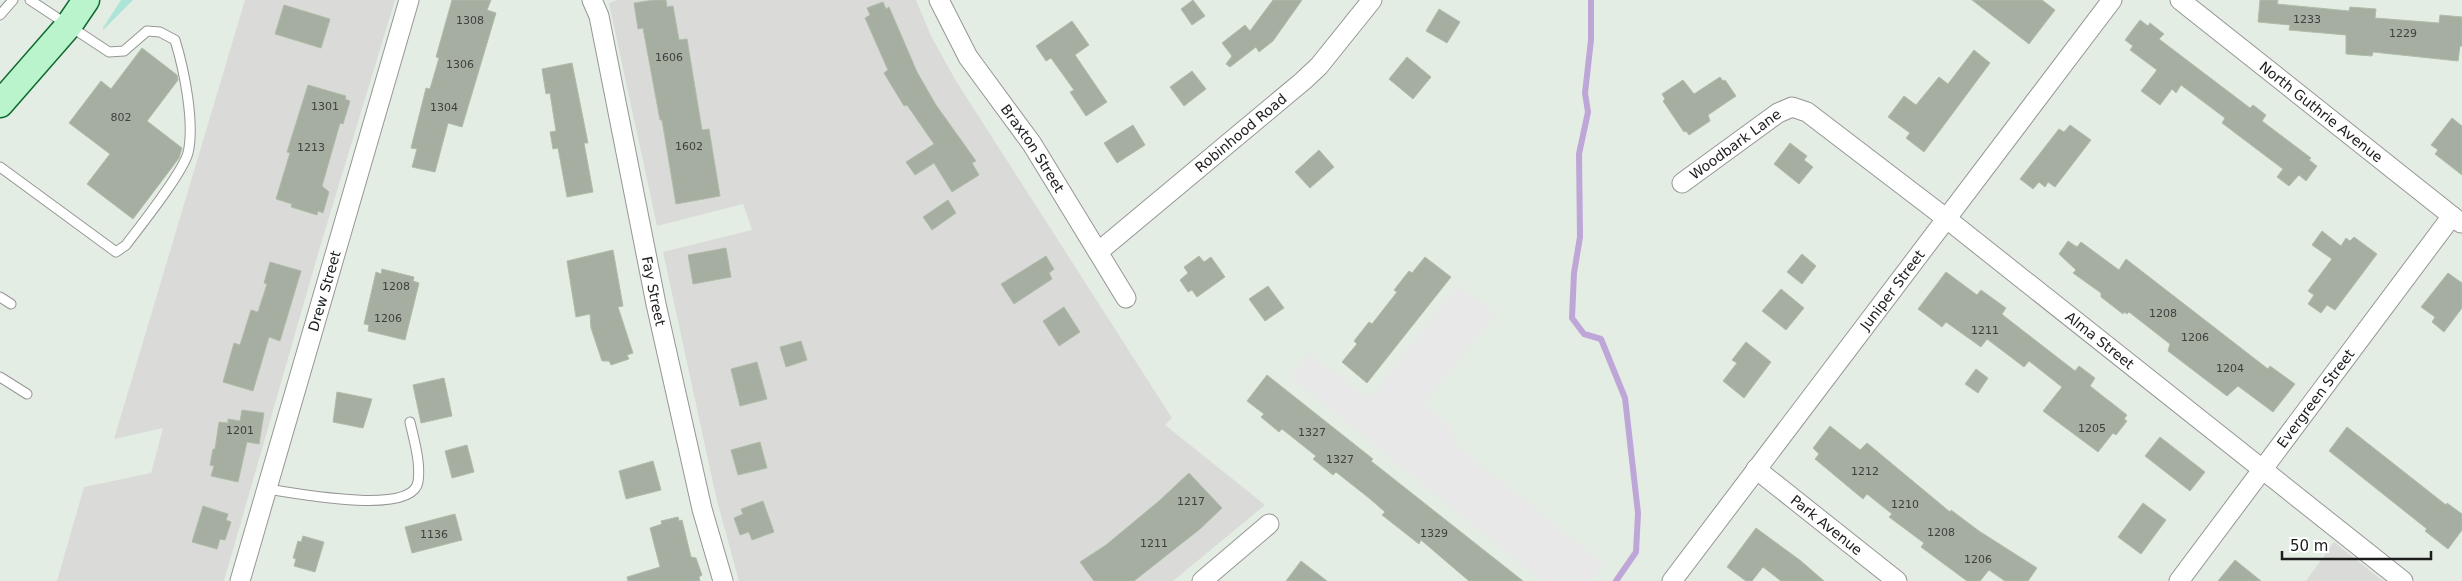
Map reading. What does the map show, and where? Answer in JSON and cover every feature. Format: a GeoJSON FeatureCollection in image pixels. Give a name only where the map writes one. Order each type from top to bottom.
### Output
{"type":"FeatureCollection","features":[{"type":"Feature","properties":{"kind":"main road"},"geometry":{"type":"LineString","coordinates":[[2,97],[69,25],[86,0]]}},
{"type":"Feature","properties":{"kind":"street","name":"Drew Street"},"geometry":{"type":"LineString","coordinates":[[240,581],[409,0]]}},
{"type":"Feature","properties":{"kind":"street","name":"Fay Street"},"geometry":{"type":"LineString","coordinates":[[592,0],[599,16],[660,323],[702,509],[723,581]]}},
{"type":"Feature","properties":{"kind":"street","name":"Braxton Street"},"geometry":{"type":"LineString","coordinates":[[939,0],[968,56],[1032,144],[1126,298]]}},
{"type":"Feature","properties":{"kind":"street","name":"Robinhood Road"},"geometry":{"type":"LineString","coordinates":[[1098,252],[1320,66],[1372,0]]}},
{"type":"Feature","properties":{"kind":"street","name":"Juniper Street"},"geometry":{"type":"LineString","coordinates":[[1672,581],[2112,0]]}},
{"type":"Feature","properties":{"kind":"street","name":"North Guthrie Avenue"},"geometry":{"type":"LineString","coordinates":[[2180,0],[2457,220]]}},
{"type":"Feature","properties":{"kind":"street","name":"Alma Street"},"geometry":{"type":"LineString","coordinates":[[1792,107],[1807,112],[1826,124],[2403,581]]}},
{"type":"Feature","properties":{"kind":"street","name":"Woodbark Lane"},"geometry":{"type":"LineString","coordinates":[[1682,183],[1765,121],[1792,107]]}},
{"type":"Feature","properties":{"kind":"street","name":"Evergreen Street"},"geometry":{"type":"LineString","coordinates":[[2179,581],[2261,470],[2457,220]]}},
{"type":"Feature","properties":{"kind":"street","name":"Park Avenue"},"geometry":{"type":"LineString","coordinates":[[1756,469],[1897,581]]}},
{"type":"Feature","properties":{"kind":"street"},"geometry":{"type":"LineString","coordinates":[[1202,581],[1269,524]]}},
{"type":"Feature","properties":{"kind":"lane"},"geometry":{"type":"LineString","coordinates":[[2,10],[13,0]]}},
{"type":"Feature","properties":{"kind":"lane"},"geometry":{"type":"LineString","coordinates":[[0,167],[116,252],[126,245],[181,168],[188,153],[189,130],[184,72],[175,40],[160,32],[147,31],[124,51],[109,52],[30,0]]}},
{"type":"Feature","properties":{"kind":"lane"},"geometry":{"type":"LineString","coordinates":[[0,297],[11,304]]}},
{"type":"Feature","properties":{"kind":"lane"},"geometry":{"type":"LineString","coordinates":[[0,377],[27,394]]}},
{"type":"Feature","properties":{"kind":"lane"},"geometry":{"type":"LineString","coordinates":[[266,489],[372,501],[394,500],[412,492],[418,483],[417,459],[410,422]]}},
{"type":"Feature","properties":{"kind":"shaded area"},"geometry":{"type":"Polygon","coordinates":[[[121,0],[133,0],[103,30],[103,28],[121,0]]]}},
{"type":"Feature","properties":{"kind":"shaded area"},"geometry":{"type":"Polygon","coordinates":[[[245,0],[395,0],[320,247],[224,581],[57,581],[84,487],[151,473],[163,428],[114,439],[245,0]]]}},
{"type":"Feature","properties":{"kind":"shaded area"},"geometry":{"type":"Polygon","coordinates":[[[617,0],[916,0],[931,36],[956,81],[1172,418],[1165,425],[1265,505],[1173,581],[739,581],[717,501],[663,252],[752,230],[743,204],[657,226],[609,3],[617,0]]]}},
{"type":"Feature","properties":{"kind":"shaded area"},"geometry":{"type":"Polygon","coordinates":[[[1457,285],[1495,314],[1424,404],[1451,427],[1456,445],[1604,564],[1590,581],[1542,581],[1290,377],[1309,353],[1366,396],[1374,393],[1457,285]]]}},
{"type":"Feature","properties":{"kind":"shaded area"},"geometry":{"type":"Polygon","coordinates":[[[2334,542],[2383,581],[2306,581],[2334,542]]]}},
{"type":"Feature","properties":{"kind":"building"},"geometry":{"type":"Polygon","coordinates":[[[452,0],[491,0],[487,10],[496,13],[462,127],[448,123],[435,172],[412,167],[417,149],[411,148],[426,88],[430,89],[439,58],[436,57],[452,0]]]}},
{"type":"Feature","properties":{"kind":"building"},"geometry":{"type":"Polygon","coordinates":[[[666,0],[667,7],[673,6],[679,40],[687,39],[702,130],[709,129],[720,196],[676,204],[662,120],[660,120],[643,28],[638,29],[634,3],[666,0]]]}},
{"type":"Feature","properties":{"kind":"building"},"geometry":{"type":"Polygon","coordinates":[[[1193,0],[1205,16],[1192,25],[1181,9],[1193,0]]]}},
{"type":"Feature","properties":{"kind":"building"},"geometry":{"type":"Polygon","coordinates":[[[1273,0],[1302,0],[1273,41],[1259,52],[1256,47],[1230,67],[1226,64],[1232,56],[1222,43],[1245,25],[1250,31],[1273,0]]]}},
{"type":"Feature","properties":{"kind":"building"},"geometry":{"type":"Polygon","coordinates":[[[1972,0],[2042,0],[2055,10],[2029,44],[1972,0]]]}},
{"type":"Feature","properties":{"kind":"building"},"geometry":{"type":"Polygon","coordinates":[[[2260,0],[2278,0],[2277,4],[2349,11],[2350,7],[2376,9],[2375,18],[2439,23],[2440,15],[2462,17],[2462,46],[2460,46],[2458,61],[2373,52],[2372,56],[2346,54],[2346,35],[2289,30],[2290,25],[2258,22],[2260,0]]]}},
{"type":"Feature","properties":{"kind":"building"},"geometry":{"type":"Polygon","coordinates":[[[883,2],[886,9],[889,7],[917,72],[936,105],[976,161],[972,163],[979,175],[952,192],[934,163],[915,175],[906,162],[934,144],[907,105],[904,106],[884,73],[888,70],[865,18],[870,15],[867,8],[883,2]]]}},
{"type":"Feature","properties":{"kind":"building"},"geometry":{"type":"Polygon","coordinates":[[[284,5],[330,19],[321,48],[275,34],[284,5]]]}},
{"type":"Feature","properties":{"kind":"building"},"geometry":{"type":"Polygon","coordinates":[[[1439,9],[1460,22],[1447,43],[1426,31],[1439,9]]]}},
{"type":"Feature","properties":{"kind":"building"},"geometry":{"type":"Polygon","coordinates":[[[2140,20],[2148,26],[2150,23],[2164,34],[2159,39],[2250,108],[2253,105],[2266,115],[2262,121],[2311,158],[2309,160],[2317,166],[2306,181],[2299,175],[2289,186],[2277,177],[2283,169],[2222,123],[2225,118],[2181,85],[2176,93],[2172,89],[2160,105],[2141,91],[2157,70],[2130,50],[2133,46],[2125,40],[2140,20]]]}},
{"type":"Feature","properties":{"kind":"building"},"geometry":{"type":"Polygon","coordinates":[[[1072,21],[1089,45],[1075,55],[1107,102],[1086,116],[1070,92],[1074,90],[1051,58],[1046,61],[1036,46],[1072,21]]]}},
{"type":"Feature","properties":{"kind":"building"},"geometry":{"type":"Polygon","coordinates":[[[142,48],[177,75],[178,80],[147,121],[182,148],[179,158],[133,219],[87,184],[110,154],[69,123],[101,81],[111,89],[142,48]]]}},
{"type":"Feature","properties":{"kind":"building"},"geometry":{"type":"Polygon","coordinates":[[[1974,50],[1990,63],[1924,152],[1906,138],[1910,133],[1888,117],[1904,96],[1916,105],[1939,77],[1948,84],[1974,50]]]}},
{"type":"Feature","properties":{"kind":"building"},"geometry":{"type":"Polygon","coordinates":[[[1407,57],[1431,77],[1413,99],[1389,79],[1407,57]]]}},
{"type":"Feature","properties":{"kind":"building"},"geometry":{"type":"Polygon","coordinates":[[[572,63],[588,143],[584,143],[593,192],[567,197],[558,148],[553,149],[550,132],[556,131],[550,93],[546,94],[542,69],[572,63]]]}},
{"type":"Feature","properties":{"kind":"building"},"geometry":{"type":"Polygon","coordinates":[[[1192,71],[1206,89],[1184,106],[1170,87],[1192,71]]]}},
{"type":"Feature","properties":{"kind":"building"},"geometry":{"type":"Polygon","coordinates":[[[1720,77],[1723,81],[1725,80],[1736,96],[1708,115],[1710,121],[1689,135],[1686,131],[1684,132],[1663,101],[1665,99],[1662,94],[1683,80],[1694,94],[1720,77]]]}},
{"type":"Feature","properties":{"kind":"building"},"geometry":{"type":"Polygon","coordinates":[[[308,85],[346,96],[345,99],[350,101],[343,124],[340,123],[322,186],[329,192],[323,213],[318,211],[317,215],[291,207],[292,204],[276,199],[290,153],[287,152],[308,85]]]}},
{"type":"Feature","properties":{"kind":"building"},"geometry":{"type":"Polygon","coordinates":[[[2452,118],[2462,126],[2462,175],[2435,154],[2438,150],[2431,145],[2452,118]]]}},
{"type":"Feature","properties":{"kind":"building"},"geometry":{"type":"Polygon","coordinates":[[[1133,125],[1145,145],[1117,163],[1104,143],[1133,125]]]}},
{"type":"Feature","properties":{"kind":"building"},"geometry":{"type":"Polygon","coordinates":[[[2070,125],[2091,140],[2055,187],[2048,182],[2045,187],[2039,182],[2033,189],[2020,179],[2059,129],[2064,132],[2070,125]]]}},
{"type":"Feature","properties":{"kind":"building"},"geometry":{"type":"Polygon","coordinates":[[[1790,143],[1807,156],[1804,160],[1813,167],[1799,184],[1774,164],[1790,143]]]}},
{"type":"Feature","properties":{"kind":"building"},"geometry":{"type":"Polygon","coordinates":[[[1319,150],[1334,167],[1310,188],[1295,172],[1319,150]]]}},
{"type":"Feature","properties":{"kind":"building"},"geometry":{"type":"Polygon","coordinates":[[[948,200],[956,213],[932,230],[923,217],[948,200]]]}},
{"type":"Feature","properties":{"kind":"building"},"geometry":{"type":"Polygon","coordinates":[[[2322,231],[2341,246],[2346,238],[2350,241],[2354,237],[2377,254],[2335,310],[2327,305],[2321,313],[2308,304],[2314,295],[2308,291],[2332,259],[2312,245],[2322,231]]]}},
{"type":"Feature","properties":{"kind":"building"},"geometry":{"type":"Polygon","coordinates":[[[2068,241],[2077,247],[2081,242],[2119,270],[2126,259],[2268,369],[2270,366],[2295,384],[2273,412],[2238,386],[2227,396],[2168,351],[2170,344],[2129,312],[2127,314],[2124,312],[2123,314],[2101,297],[2101,293],[2073,273],[2076,270],[2059,254],[2068,241]]]}},
{"type":"Feature","properties":{"kind":"building"},"geometry":{"type":"Polygon","coordinates":[[[726,248],[731,277],[693,284],[688,255],[726,248]]]}},
{"type":"Feature","properties":{"kind":"building"},"geometry":{"type":"Polygon","coordinates":[[[613,250],[623,306],[618,307],[633,353],[627,355],[629,359],[611,365],[609,361],[602,361],[591,328],[590,314],[576,317],[567,261],[613,250]]]}},
{"type":"Feature","properties":{"kind":"building"},"geometry":{"type":"Polygon","coordinates":[[[1802,254],[1816,266],[1802,284],[1787,272],[1802,254]]]}},
{"type":"Feature","properties":{"kind":"building"},"geometry":{"type":"Polygon","coordinates":[[[1046,256],[1054,269],[1049,273],[1052,279],[1014,304],[1001,284],[1046,256]]]}},
{"type":"Feature","properties":{"kind":"building"},"geometry":{"type":"Polygon","coordinates":[[[1199,256],[1204,262],[1211,257],[1225,277],[1197,297],[1192,290],[1188,292],[1180,280],[1188,273],[1184,267],[1199,256]]]}},
{"type":"Feature","properties":{"kind":"building"},"geometry":{"type":"Polygon","coordinates":[[[1425,257],[1451,277],[1367,383],[1342,362],[1357,344],[1354,341],[1369,322],[1372,324],[1397,292],[1394,290],[1409,271],[1412,273],[1425,257]]]}},
{"type":"Feature","properties":{"kind":"building"},"geometry":{"type":"Polygon","coordinates":[[[270,262],[301,271],[280,341],[269,337],[253,391],[223,382],[234,343],[240,345],[251,310],[258,312],[267,284],[264,283],[270,262]]]}},
{"type":"Feature","properties":{"kind":"building"},"geometry":{"type":"Polygon","coordinates":[[[382,269],[414,277],[413,281],[419,283],[405,340],[368,331],[369,325],[364,324],[376,272],[381,274],[382,269]]]}},
{"type":"Feature","properties":{"kind":"building"},"geometry":{"type":"Polygon","coordinates":[[[1946,272],[1977,295],[1981,290],[2006,308],[2002,314],[2004,316],[2075,371],[2079,366],[2095,378],[2090,386],[2127,415],[2124,419],[2127,421],[2116,435],[2113,433],[2098,452],[2043,411],[2062,387],[2029,361],[2024,367],[1987,339],[1981,347],[1946,322],[1942,327],[1918,309],[1946,272]]]}},
{"type":"Feature","properties":{"kind":"building"},"geometry":{"type":"Polygon","coordinates":[[[2448,273],[2462,283],[2462,308],[2444,332],[2432,322],[2435,317],[2421,307],[2448,273]]]}},
{"type":"Feature","properties":{"kind":"building"},"geometry":{"type":"Polygon","coordinates":[[[1268,286],[1284,308],[1265,321],[1249,299],[1268,286]]]}},
{"type":"Feature","properties":{"kind":"building"},"geometry":{"type":"Polygon","coordinates":[[[1781,289],[1804,308],[1786,330],[1762,311],[1781,289]]]}},
{"type":"Feature","properties":{"kind":"building"},"geometry":{"type":"Polygon","coordinates":[[[1064,307],[1080,332],[1059,346],[1043,321],[1064,307]]]}},
{"type":"Feature","properties":{"kind":"building"},"geometry":{"type":"Polygon","coordinates":[[[801,341],[807,360],[786,367],[780,347],[801,341]]]}},
{"type":"Feature","properties":{"kind":"building"},"geometry":{"type":"Polygon","coordinates":[[[1746,342],[1771,362],[1744,398],[1723,381],[1737,363],[1732,360],[1746,342]]]}},
{"type":"Feature","properties":{"kind":"building"},"geometry":{"type":"Polygon","coordinates":[[[757,362],[767,399],[740,406],[731,369],[757,362]]]}},
{"type":"Feature","properties":{"kind":"building"},"geometry":{"type":"Polygon","coordinates":[[[1976,369],[1988,378],[1978,393],[1965,384],[1976,369]]]}},
{"type":"Feature","properties":{"kind":"building"},"geometry":{"type":"Polygon","coordinates":[[[1267,375],[1373,459],[1371,461],[1523,581],[1469,581],[1421,540],[1419,544],[1382,515],[1385,512],[1369,498],[1336,472],[1333,475],[1313,459],[1316,456],[1282,429],[1279,432],[1261,417],[1264,414],[1247,401],[1267,375]]]}},
{"type":"Feature","properties":{"kind":"building"},"geometry":{"type":"Polygon","coordinates":[[[444,378],[452,416],[421,423],[413,385],[444,378]]]}},
{"type":"Feature","properties":{"kind":"building"},"geometry":{"type":"Polygon","coordinates":[[[337,392],[372,399],[363,428],[333,422],[337,392]]]}},
{"type":"Feature","properties":{"kind":"building"},"geometry":{"type":"Polygon","coordinates":[[[242,410],[264,413],[259,444],[247,442],[238,482],[211,476],[214,466],[210,465],[213,449],[215,449],[219,422],[228,423],[228,419],[240,421],[242,410]]]}},
{"type":"Feature","properties":{"kind":"building"},"geometry":{"type":"Polygon","coordinates":[[[1830,426],[1860,450],[1867,443],[1950,512],[1951,510],[1979,531],[2037,568],[2028,581],[2005,581],[1989,570],[1980,581],[1967,581],[1921,547],[1924,543],[1889,517],[1892,514],[1867,494],[1863,499],[1815,459],[1819,454],[1813,448],[1830,426]]]}},
{"type":"Feature","properties":{"kind":"building"},"geometry":{"type":"Polygon","coordinates":[[[2347,427],[2446,505],[2447,503],[2462,514],[2462,530],[2448,549],[2425,531],[2427,529],[2329,451],[2347,427]]]}},
{"type":"Feature","properties":{"kind":"building"},"geometry":{"type":"Polygon","coordinates":[[[2160,437],[2205,472],[2190,491],[2145,456],[2160,437]]]}},
{"type":"Feature","properties":{"kind":"building"},"geometry":{"type":"Polygon","coordinates":[[[760,442],[767,468],[738,475],[731,450],[760,442]]]}},
{"type":"Feature","properties":{"kind":"building"},"geometry":{"type":"Polygon","coordinates":[[[467,445],[474,472],[452,478],[445,451],[467,445]]]}},
{"type":"Feature","properties":{"kind":"building"},"geometry":{"type":"Polygon","coordinates":[[[653,461],[661,490],[626,499],[619,471],[653,461]]]}},
{"type":"Feature","properties":{"kind":"building"},"geometry":{"type":"Polygon","coordinates":[[[1189,473],[1222,508],[1200,529],[1134,581],[1094,581],[1080,562],[1106,545],[1189,473]]]}},
{"type":"Feature","properties":{"kind":"building"},"geometry":{"type":"Polygon","coordinates":[[[763,501],[774,532],[752,540],[749,532],[740,535],[734,518],[743,514],[741,509],[763,501]]]}},
{"type":"Feature","properties":{"kind":"building"},"geometry":{"type":"Polygon","coordinates":[[[2143,503],[2166,520],[2141,554],[2118,537],[2143,503]]]}},
{"type":"Feature","properties":{"kind":"building"},"geometry":{"type":"Polygon","coordinates":[[[203,506],[228,514],[226,520],[231,522],[225,540],[220,539],[217,549],[192,542],[203,506]]]}},
{"type":"Feature","properties":{"kind":"building"},"geometry":{"type":"Polygon","coordinates":[[[455,514],[462,540],[412,553],[405,527],[455,514]]]}},
{"type":"Feature","properties":{"kind":"building"},"geometry":{"type":"Polygon","coordinates":[[[678,517],[679,521],[682,520],[691,557],[696,558],[702,575],[699,577],[700,581],[628,581],[627,577],[660,567],[650,528],[662,524],[661,521],[678,517]]]}},
{"type":"Feature","properties":{"kind":"building"},"geometry":{"type":"Polygon","coordinates":[[[1756,528],[1801,561],[1824,581],[1781,581],[1763,567],[1752,581],[1746,581],[1727,567],[1756,528]]]}},
{"type":"Feature","properties":{"kind":"building"},"geometry":{"type":"Polygon","coordinates":[[[303,536],[324,542],[315,572],[294,566],[296,559],[293,558],[298,541],[301,542],[303,536]]]}},
{"type":"Feature","properties":{"kind":"building"},"geometry":{"type":"Polygon","coordinates":[[[2235,560],[2261,581],[2218,581],[2235,560]]]}},
{"type":"Feature","properties":{"kind":"building"},"geometry":{"type":"Polygon","coordinates":[[[1301,561],[1327,581],[1286,581],[1301,561]]]}},
{"type":"Feature","properties":{"kind":"waterway"},"geometry":{"type":"LineString","coordinates":[[1591,0],[1591,40],[1585,93],[1588,112],[1579,154],[1580,237],[1574,273],[1572,318],[1584,334],[1601,339],[1625,398],[1638,513],[1636,552],[1616,581]]}}]}
